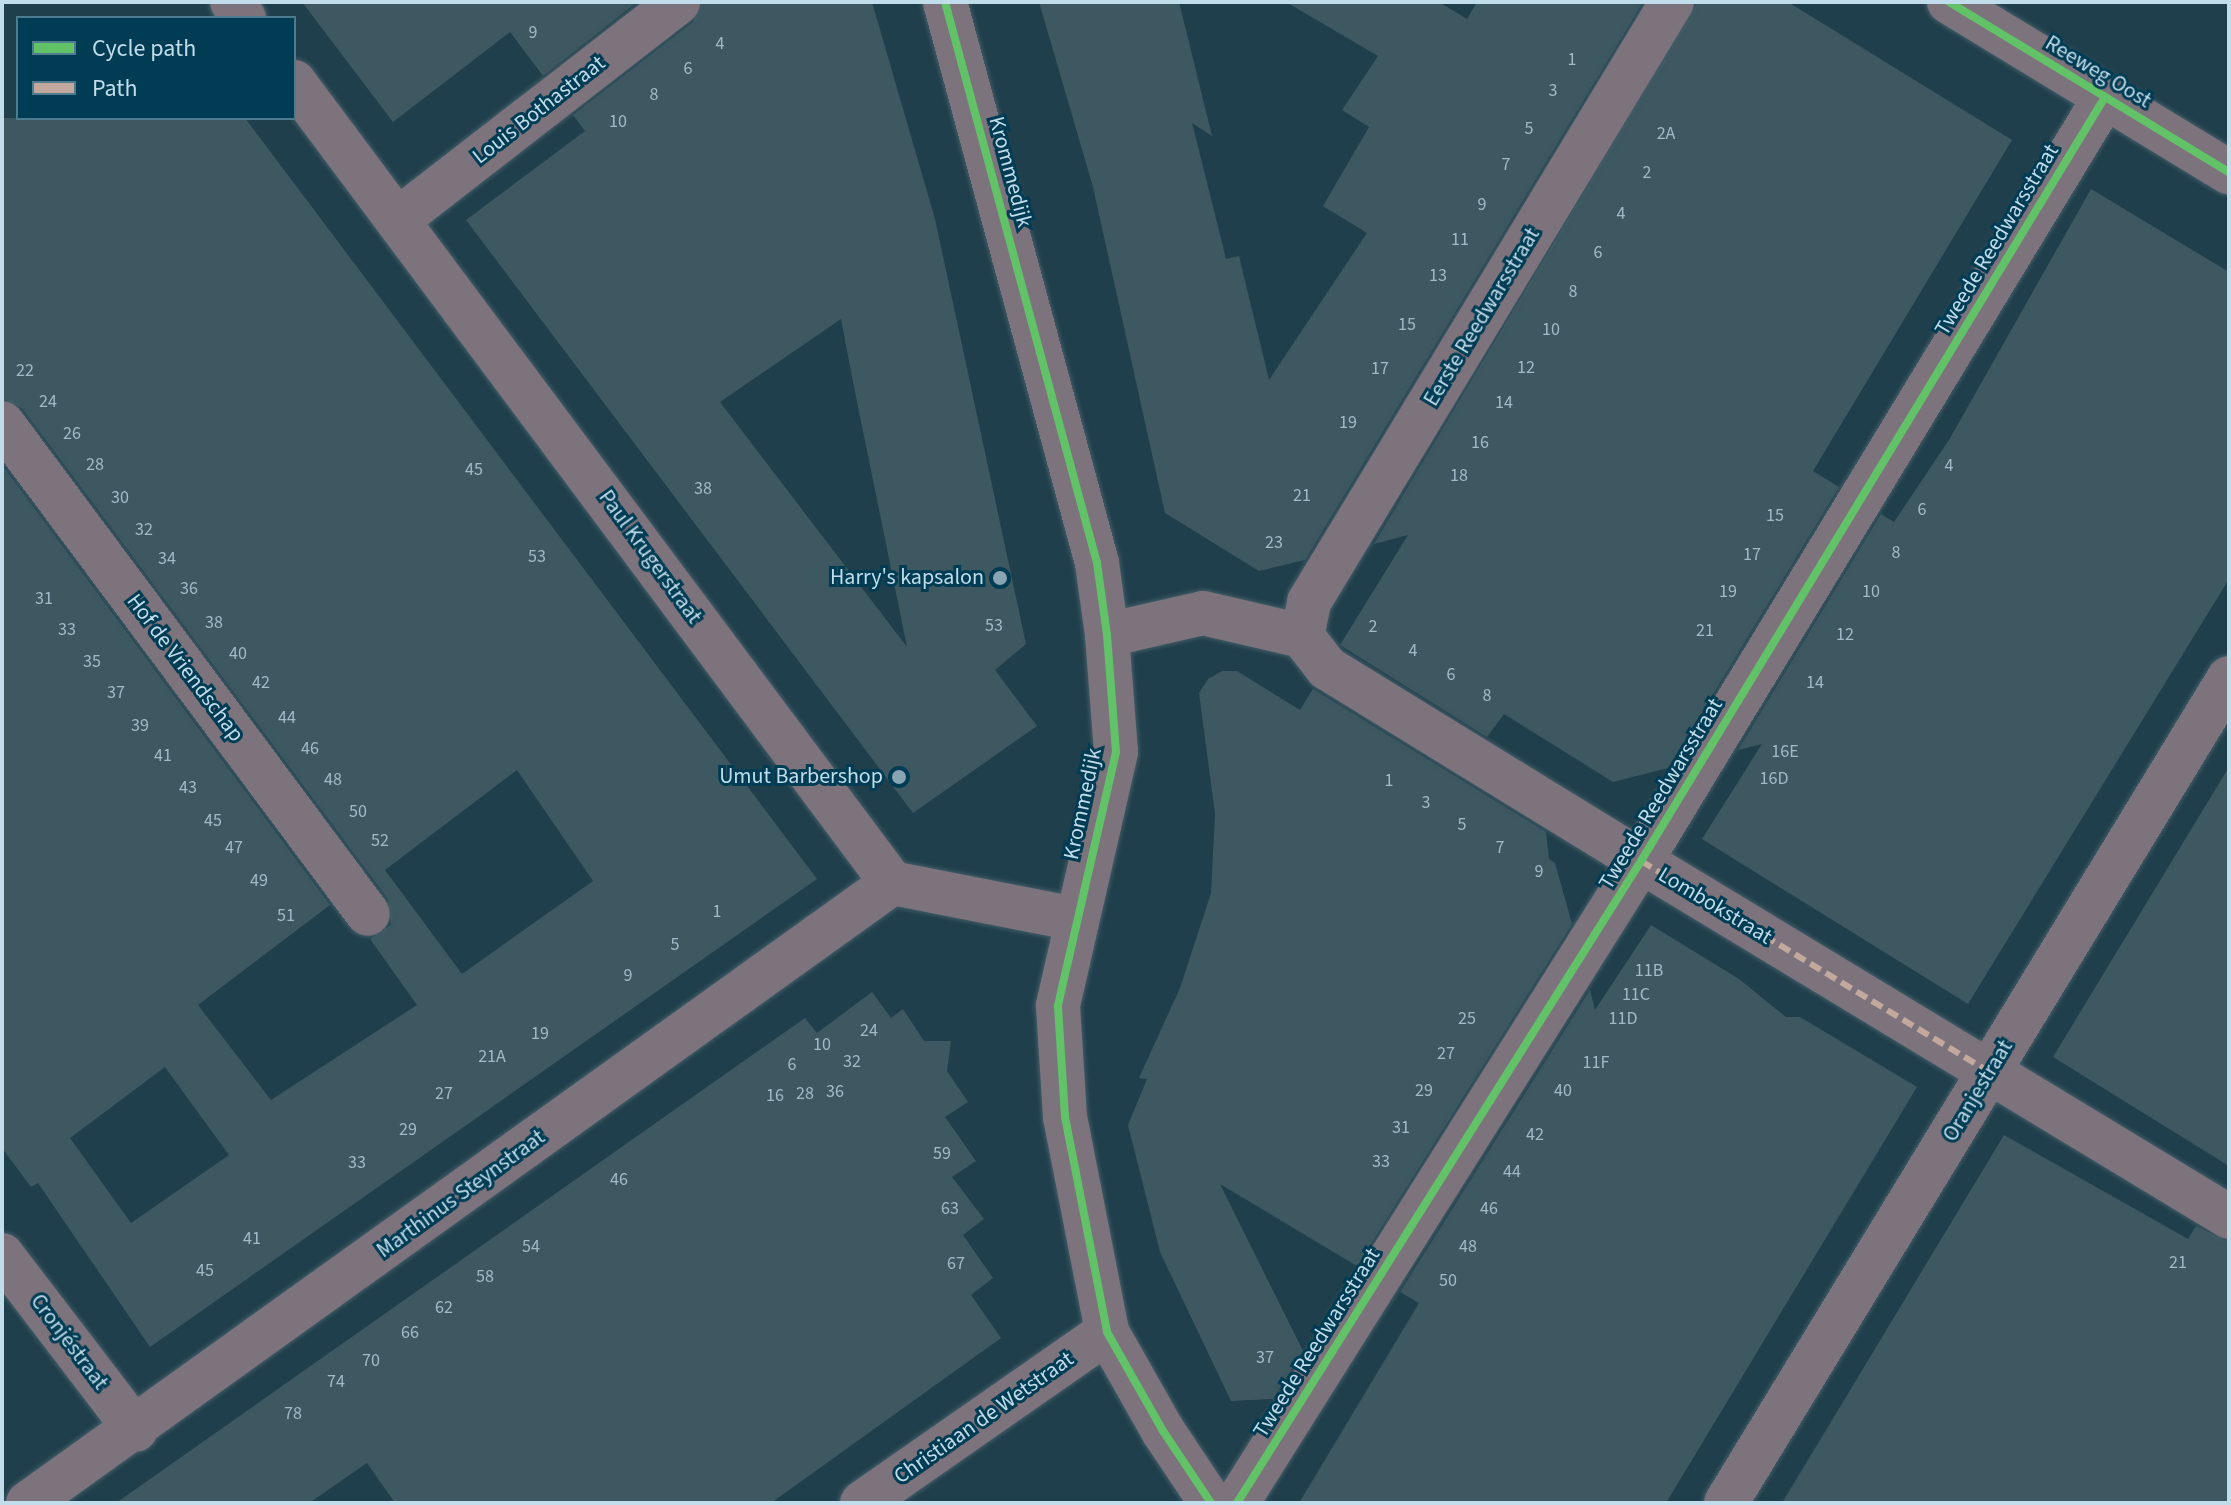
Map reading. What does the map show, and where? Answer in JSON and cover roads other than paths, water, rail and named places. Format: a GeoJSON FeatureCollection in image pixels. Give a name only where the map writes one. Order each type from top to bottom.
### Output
{"type":"FeatureCollection","features":[{"type":"Feature","properties":{"kind":"street","name":"Louis Bothastraat"},"geometry":{"type":"LineString","coordinates":[[400,218],[678,2]]}},
{"type":"Feature","properties":{"kind":"street","name":"Krommedijk"},"geometry":{"type":"LineString","coordinates":[[945,2],[1097,563],[1107,635],[1116,752],[1058,1006],[1065,1117],[1107,1332],[1211,1503]]}},
{"type":"Feature","properties":{"kind":"street","name":"Eerste Reedwarsstraat"},"geometry":{"type":"LineString","coordinates":[[1302,636],[1309,602],[1672,2]]}},
{"type":"Feature","properties":{"kind":"street","name":"Reeweg Oost"},"geometry":{"type":"LineString","coordinates":[[1949,2],[2229,172]]}},
{"type":"Feature","properties":{"kind":"street","name":"Paul Krugerstraat"},"geometry":{"type":"LineString","coordinates":[[296,85],[400,218],[892,883]]}},
{"type":"Feature","properties":{"kind":"street","name":"Tweede Reedwarsstraat"},"geometry":{"type":"LineString","coordinates":[[1237,1503],[1641,861],[2105,97]]}},
{"type":"Feature","properties":{"kind":"street","name":"Hof de Vriendschap"},"geometry":{"type":"LineString","coordinates":[[2,423],[368,914]]}},
{"type":"Feature","properties":{"kind":"street"},"geometry":{"type":"LineString","coordinates":[[1107,635],[1203,613],[1302,636]]}},
{"type":"Feature","properties":{"kind":"street","name":"Lombokstraat"},"geometry":{"type":"LineString","coordinates":[[1302,636],[1327,668],[2229,1217]]}},
{"type":"Feature","properties":{"kind":"street","name":"Oranjestraat"},"geometry":{"type":"LineString","coordinates":[[1726,1503],[2229,678]]}},
{"type":"Feature","properties":{"kind":"street"},"geometry":{"type":"LineString","coordinates":[[892,883],[1076,919]]}},
{"type":"Feature","properties":{"kind":"street","name":"Marthinus Steynstraat"},"geometry":{"type":"LineString","coordinates":[[28,1503],[136,1430],[892,883]]}},
{"type":"Feature","properties":{"kind":"street","name":"Cronjéstraat"},"geometry":{"type":"LineString","coordinates":[[2,1255],[136,1430]]}},
{"type":"Feature","properties":{"kind":"street","name":"Christiaan de Wetstraat"},"geometry":{"type":"LineString","coordinates":[[862,1503],[1107,1332]]}},
{"type":"Feature","properties":{"kind":"place","name":"Harry's kapsalon"},"geometry":{"type":"Point","coordinates":[1000,578]}},
{"type":"Feature","properties":{"kind":"place","name":"Umut Barbershop"},"geometry":{"type":"Point","coordinates":[899,777]}}]}
